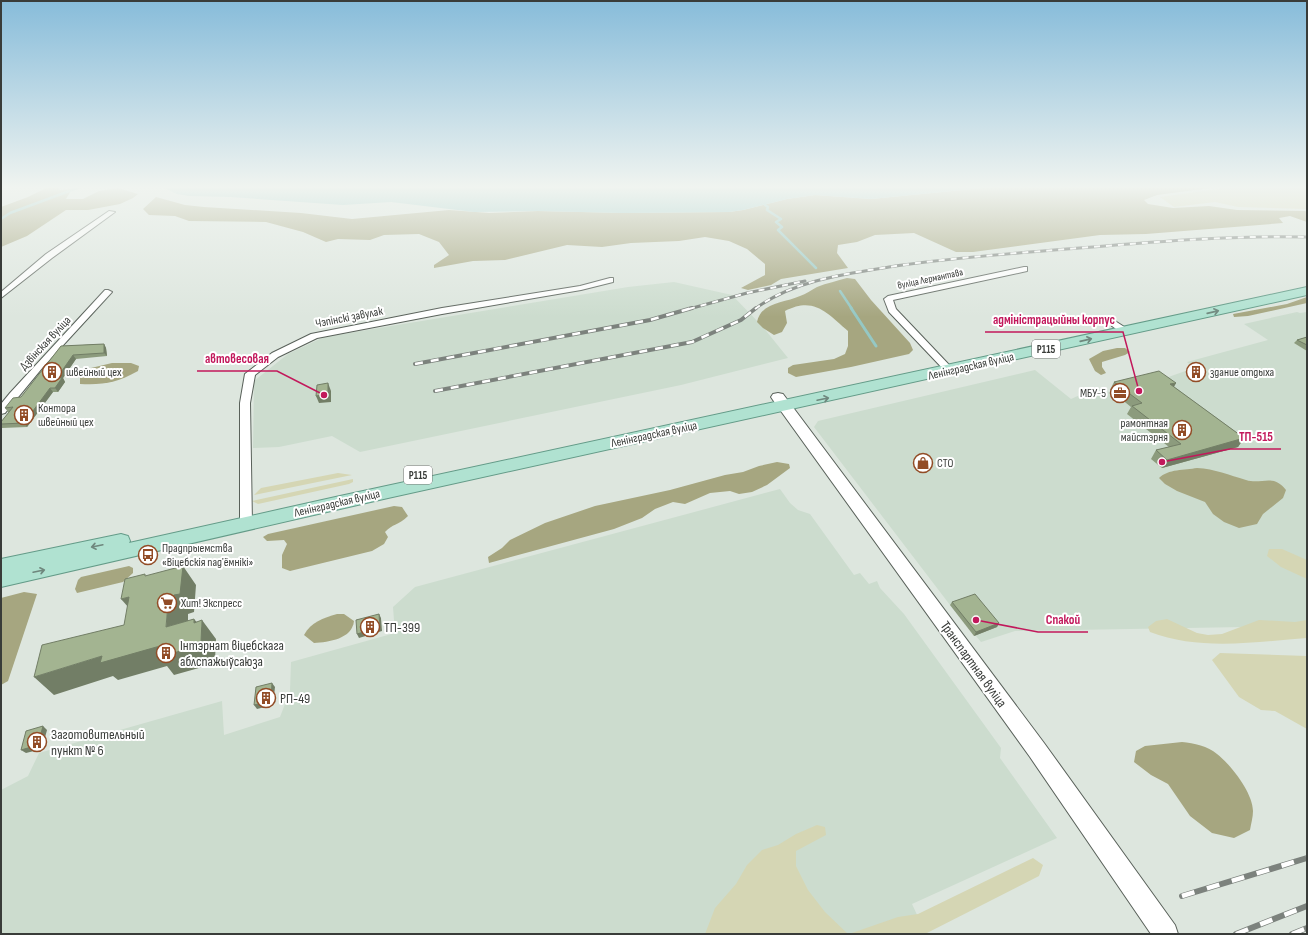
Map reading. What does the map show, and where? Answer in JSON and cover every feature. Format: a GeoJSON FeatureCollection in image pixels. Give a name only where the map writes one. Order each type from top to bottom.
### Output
{"type":"FeatureCollection","features":[{"type":"Feature","properties":{"kind":"main road","name":"Ленінградская вуліца"},"geometry":{"type":"LineString","coordinates":[[1120,328],[1307,280]]}},
{"type":"Feature","properties":{"kind":"main road","name":"Ленінградская вуліца"},"geometry":{"type":"LineString","coordinates":[[1,579],[470,463],[781,402],[1120,328],[1307,291]]}},
{"type":"Feature","properties":{"kind":"main road","name":"Транспартная вуліца"},"geometry":{"type":"LineString","coordinates":[[781,402],[1037,750],[1166,934]]}},
{"type":"Feature","properties":{"kind":"main road","name":"Ленінградская вуліца"},"geometry":{"type":"LineString","coordinates":[[1,567],[246,519]]}},
{"type":"Feature","properties":{"kind":"street"},"geometry":{"type":"LineString","coordinates":[[1,296],[49,256],[86,230]]}},
{"type":"Feature","properties":{"kind":"street","name":"вуліца Лермантава"},"geometry":{"type":"LineString","coordinates":[[946,366],[892,310],[888,299],[1024,269]]}},
{"type":"Feature","properties":{"kind":"street","name":"Чэпінскі завулак"},"geometry":{"type":"LineString","coordinates":[[246,519],[245,403],[250,374],[274,355],[314,336],[442,311],[581,288],[610,280]]}},
{"type":"Feature","properties":{"kind":"street","name":"Дзвінская вуліца"},"geometry":{"type":"LineString","coordinates":[[1,411],[43,360],[62,343],[108,292]]}},
{"type":"Feature","properties":{"kind":"shaded area"},"geometry":{"type":"Polygon","coordinates":[[[674,282],[732,295],[763,327],[788,358],[681,385],[360,452],[332,436],[279,447],[253,448],[254,381],[288,354],[324,337],[628,287],[674,282]]]}},
{"type":"Feature","properties":{"kind":"shaded area"},"geometry":{"type":"Polygon","coordinates":[[[1297,312],[1307,312],[1307,626],[1015,631],[981,642],[950,605],[814,427],[818,421],[1035,370],[1071,399],[1089,391],[1094,395],[1157,381],[1194,368],[1187,362],[1268,340],[1244,324],[1297,312]]]}},
{"type":"Feature","properties":{"kind":"shaded area"},"geometry":{"type":"Polygon","coordinates":[[[780,489],[790,503],[798,510],[810,514],[854,575],[860,573],[869,584],[877,581],[880,588],[904,614],[1001,748],[1000,758],[1057,838],[912,904],[926,934],[1,934],[1,790],[28,776],[39,753],[222,701],[224,735],[280,717],[290,691],[291,662],[395,633],[393,607],[415,587],[780,489]]]}},
{"type":"Feature","properties":{"kind":"green space"},"geometry":{"type":"Polygon","coordinates":[[[1,230],[37,230],[27,236],[1,247],[1,230]]]}},
{"type":"Feature","properties":{"kind":"green space"},"geometry":{"type":"Polygon","coordinates":[[[294,230],[1200,230],[1146,234],[1100,235],[973,252],[956,252],[914,233],[875,235],[857,242],[838,245],[837,253],[848,268],[781,279],[771,285],[748,290],[741,288],[765,275],[765,264],[747,249],[729,241],[705,237],[679,241],[631,243],[602,247],[567,245],[505,260],[473,261],[434,268],[434,265],[449,255],[439,242],[419,234],[384,235],[370,240],[338,239],[326,242],[294,230]]]}},
{"type":"Feature","properties":{"kind":"green space"},"geometry":{"type":"Polygon","coordinates":[[[847,278],[855,279],[871,300],[910,343],[913,350],[909,354],[851,367],[796,377],[788,373],[788,368],[793,365],[834,359],[845,354],[848,346],[848,331],[826,313],[812,306],[804,305],[785,311],[787,323],[782,332],[774,335],[757,322],[759,315],[763,310],[774,304],[802,295],[817,287],[847,278]]]}},
{"type":"Feature","properties":{"kind":"green space"},"geometry":{"type":"Polygon","coordinates":[[[1307,297],[1307,303],[1248,316],[1234,317],[1233,314],[1287,304],[1307,297]]]}},
{"type":"Feature","properties":{"kind":"green space"},"geometry":{"type":"Polygon","coordinates":[[[1125,348],[1130,352],[1102,362],[1102,367],[1106,373],[1101,375],[1095,371],[1089,359],[1103,351],[1125,348]]]}},
{"type":"Feature","properties":{"kind":"green space"},"geometry":{"type":"Polygon","coordinates":[[[112,363],[131,363],[139,366],[138,371],[116,381],[96,384],[80,384],[80,375],[91,368],[112,363]]]}},
{"type":"Feature","properties":{"kind":"green space"},"geometry":{"type":"Polygon","coordinates":[[[777,462],[789,464],[790,468],[767,485],[752,492],[739,494],[730,491],[710,493],[685,504],[673,502],[655,509],[642,518],[614,529],[489,563],[488,557],[502,548],[510,540],[545,523],[595,506],[670,490],[777,462]]]}},
{"type":"Feature","properties":{"kind":"green space"},"geometry":{"type":"Polygon","coordinates":[[[1197,468],[1216,471],[1246,480],[1277,482],[1286,490],[1283,498],[1263,514],[1257,524],[1239,528],[1224,522],[1213,514],[1205,502],[1177,491],[1165,484],[1159,478],[1172,471],[1197,468]]]}},
{"type":"Feature","properties":{"kind":"green space"},"geometry":{"type":"Polygon","coordinates":[[[338,473],[352,475],[254,495],[261,488],[338,473]]]}},
{"type":"Feature","properties":{"kind":"green space"},"geometry":{"type":"Polygon","coordinates":[[[353,479],[353,482],[349,484],[258,504],[252,501],[353,479]]]}},
{"type":"Feature","properties":{"kind":"green space"},"geometry":{"type":"Polygon","coordinates":[[[394,506],[402,507],[408,516],[390,527],[385,532],[388,537],[384,544],[372,551],[290,571],[282,568],[282,555],[287,544],[284,540],[267,541],[263,537],[268,534],[394,506]]]}},
{"type":"Feature","properties":{"kind":"green space"},"geometry":{"type":"Polygon","coordinates":[[[1269,549],[1282,549],[1307,560],[1307,579],[1281,567],[1267,556],[1269,549]]]}},
{"type":"Feature","properties":{"kind":"green space"},"geometry":{"type":"Polygon","coordinates":[[[129,566],[133,568],[133,573],[123,582],[77,593],[75,589],[78,580],[81,577],[129,566]]]}},
{"type":"Feature","properties":{"kind":"green space"},"geometry":{"type":"Polygon","coordinates":[[[24,592],[37,594],[8,681],[1,685],[1,598],[24,592]]]}},
{"type":"Feature","properties":{"kind":"green space"},"geometry":{"type":"Polygon","coordinates":[[[337,614],[344,614],[354,621],[349,632],[344,636],[326,642],[314,643],[304,635],[314,624],[322,619],[337,614]]]}},
{"type":"Feature","properties":{"kind":"green space"},"geometry":{"type":"Polygon","coordinates":[[[1167,619],[1197,633],[1208,635],[1222,634],[1259,620],[1295,622],[1307,620],[1307,638],[1227,644],[1188,642],[1150,632],[1148,627],[1156,621],[1167,619]]]}},
{"type":"Feature","properties":{"kind":"green space"},"geometry":{"type":"Polygon","coordinates":[[[1220,653],[1307,656],[1307,729],[1275,711],[1261,710],[1239,697],[1212,660],[1220,653]]]}},
{"type":"Feature","properties":{"kind":"green space"},"geometry":{"type":"Polygon","coordinates":[[[1182,742],[1196,744],[1213,751],[1235,772],[1245,788],[1252,804],[1253,813],[1250,830],[1234,838],[1212,833],[1190,816],[1168,784],[1151,775],[1134,762],[1136,751],[1145,746],[1182,742]]]}},
{"type":"Feature","properties":{"kind":"green space"},"geometry":{"type":"Polygon","coordinates":[[[817,825],[825,827],[826,835],[796,851],[796,866],[808,890],[825,912],[848,934],[705,934],[715,908],[736,884],[747,865],[762,850],[778,845],[796,834],[817,825]]]}},
{"type":"Feature","properties":{"kind":"green space"},"geometry":{"type":"Polygon","coordinates":[[[1033,858],[1043,865],[1039,876],[925,934],[849,934],[898,917],[918,914],[1033,858]]]}},
{"type":"Feature","properties":{"kind":"building"},"geometry":{"type":"Polygon","coordinates":[[[1307,337],[1307,345],[1297,340],[1307,337]]]}},
{"type":"Feature","properties":{"kind":"building"},"geometry":{"type":"Polygon","coordinates":[[[104,344],[104,353],[73,355],[57,378],[62,378],[55,388],[50,388],[24,423],[1,424],[13,407],[5,408],[13,398],[21,397],[61,346],[104,344]]]}},
{"type":"Feature","properties":{"kind":"building"},"geometry":{"type":"Polygon","coordinates":[[[1159,371],[1176,383],[1170,384],[1244,438],[1167,460],[1156,450],[1181,444],[1132,406],[1142,403],[1114,382],[1159,371]]]}},
{"type":"Feature","properties":{"kind":"building"},"geometry":{"type":"Polygon","coordinates":[[[328,383],[328,394],[316,396],[317,385],[328,383]]]}},
{"type":"Feature","properties":{"kind":"building"},"geometry":{"type":"Polygon","coordinates":[[[183,566],[180,594],[174,595],[174,603],[168,604],[166,627],[194,619],[194,623],[202,620],[201,642],[192,644],[191,648],[159,657],[160,646],[100,663],[102,656],[34,677],[42,645],[124,625],[129,597],[121,599],[125,579],[145,574],[145,576],[183,566]]]}},
{"type":"Feature","properties":{"kind":"building"},"geometry":{"type":"Polygon","coordinates":[[[975,594],[999,623],[976,632],[952,602],[975,594]]]}},
{"type":"Feature","properties":{"kind":"building","name":"ТП-399"},"geometry":{"type":"Polygon","coordinates":[[[379,614],[380,627],[357,634],[356,620],[379,614]]]}},
{"type":"Feature","properties":{"kind":"building"},"geometry":{"type":"Polygon","coordinates":[[[272,683],[271,701],[254,705],[256,687],[272,683]]]}},
{"type":"Feature","properties":{"kind":"building"},"geometry":{"type":"Polygon","coordinates":[[[43,726],[38,745],[21,750],[26,731],[43,726]]]}},
{"type":"Feature","properties":{"kind":"waterway"},"geometry":{"type":"LineString","coordinates":[[778,230],[816,268]]}},
{"type":"Feature","properties":{"kind":"waterway"},"geometry":{"type":"LineString","coordinates":[[840,291],[852,309]]}},
{"type":"Feature","properties":{"kind":"waterway"},"geometry":{"type":"LineString","coordinates":[[851,308],[876,346]]}},
{"type":"Feature","properties":{"kind":"railway"},"geometry":{"type":"LineString","coordinates":[[755,309],[770,299],[785,292],[819,280],[911,264],[1156,242],[1247,237],[1307,237]]}},
{"type":"Feature","properties":{"kind":"railway"},"geometry":{"type":"LineString","coordinates":[[689,309],[747,293],[805,281]]}},
{"type":"Feature","properties":{"kind":"railway"},"geometry":{"type":"LineString","coordinates":[[415,364],[650,320],[692,308]]}},
{"type":"Feature","properties":{"kind":"railway"},"geometry":{"type":"LineString","coordinates":[[435,391],[692,342],[741,320],[756,308]]}},
{"type":"Feature","properties":{"kind":"railway"},"geometry":{"type":"LineString","coordinates":[[1182,896],[1307,858]]}},
{"type":"Feature","properties":{"kind":"railway"},"geometry":{"type":"LineString","coordinates":[[1236,934],[1307,906]]}},
{"type":"Feature","properties":{"kind":"railway"},"geometry":{"type":"LineString","coordinates":[[1292,934],[1307,928]]}},
{"type":"Feature","properties":{"kind":"place","name":"швейный цех"},"geometry":{"type":"Point","coordinates":[52,372]}},
{"type":"Feature","properties":{"kind":"place","name":"здание отдыха"},"geometry":{"type":"Point","coordinates":[1196,372]}},
{"type":"Feature","properties":{"kind":"place","name":"адміністрацыйны корпус"},"geometry":{"type":"Point","coordinates":[1139,391]}},
{"type":"Feature","properties":{"kind":"place","name":"МБУ-5"},"geometry":{"type":"Point","coordinates":[1120,393]}},
{"type":"Feature","properties":{"kind":"place","name":"автовесовая"},"geometry":{"type":"Point","coordinates":[324,395]}},
{"type":"Feature","properties":{"kind":"place","name":"Контора швейный цех"},"geometry":{"type":"Point","coordinates":[24,415]}},
{"type":"Feature","properties":{"kind":"place","name":"рамонтная майстэрня"},"geometry":{"type":"Point","coordinates":[1182,430]}},
{"type":"Feature","properties":{"kind":"place","name":"ТП-515"},"geometry":{"type":"Point","coordinates":[1162,462]}},
{"type":"Feature","properties":{"kind":"place","name":"СТО"},"geometry":{"type":"Point","coordinates":[923,463]}},
{"type":"Feature","properties":{"kind":"place","name":"Прадпрыемства «Віцебскія падʼёмнікі»"},"geometry":{"type":"Point","coordinates":[148,555]}},
{"type":"Feature","properties":{"kind":"place","name":"Хит! Экспресс"},"geometry":{"type":"Point","coordinates":[167,603]}},
{"type":"Feature","properties":{"kind":"place","name":"Спакой"},"geometry":{"type":"Point","coordinates":[976,620]}},
{"type":"Feature","properties":{"kind":"place","name":"ТП-399"},"geometry":{"type":"Point","coordinates":[370,627]}},
{"type":"Feature","properties":{"kind":"place","name":"Інтэрнат віцебскага аблспажыўсаюза"},"geometry":{"type":"Point","coordinates":[166,653]}},
{"type":"Feature","properties":{"kind":"place","name":"РП-49"},"geometry":{"type":"Point","coordinates":[266,698]}},
{"type":"Feature","properties":{"kind":"place","name":"Заготовительный пункт № 6"},"geometry":{"type":"Point","coordinates":[37,742]}}]}
